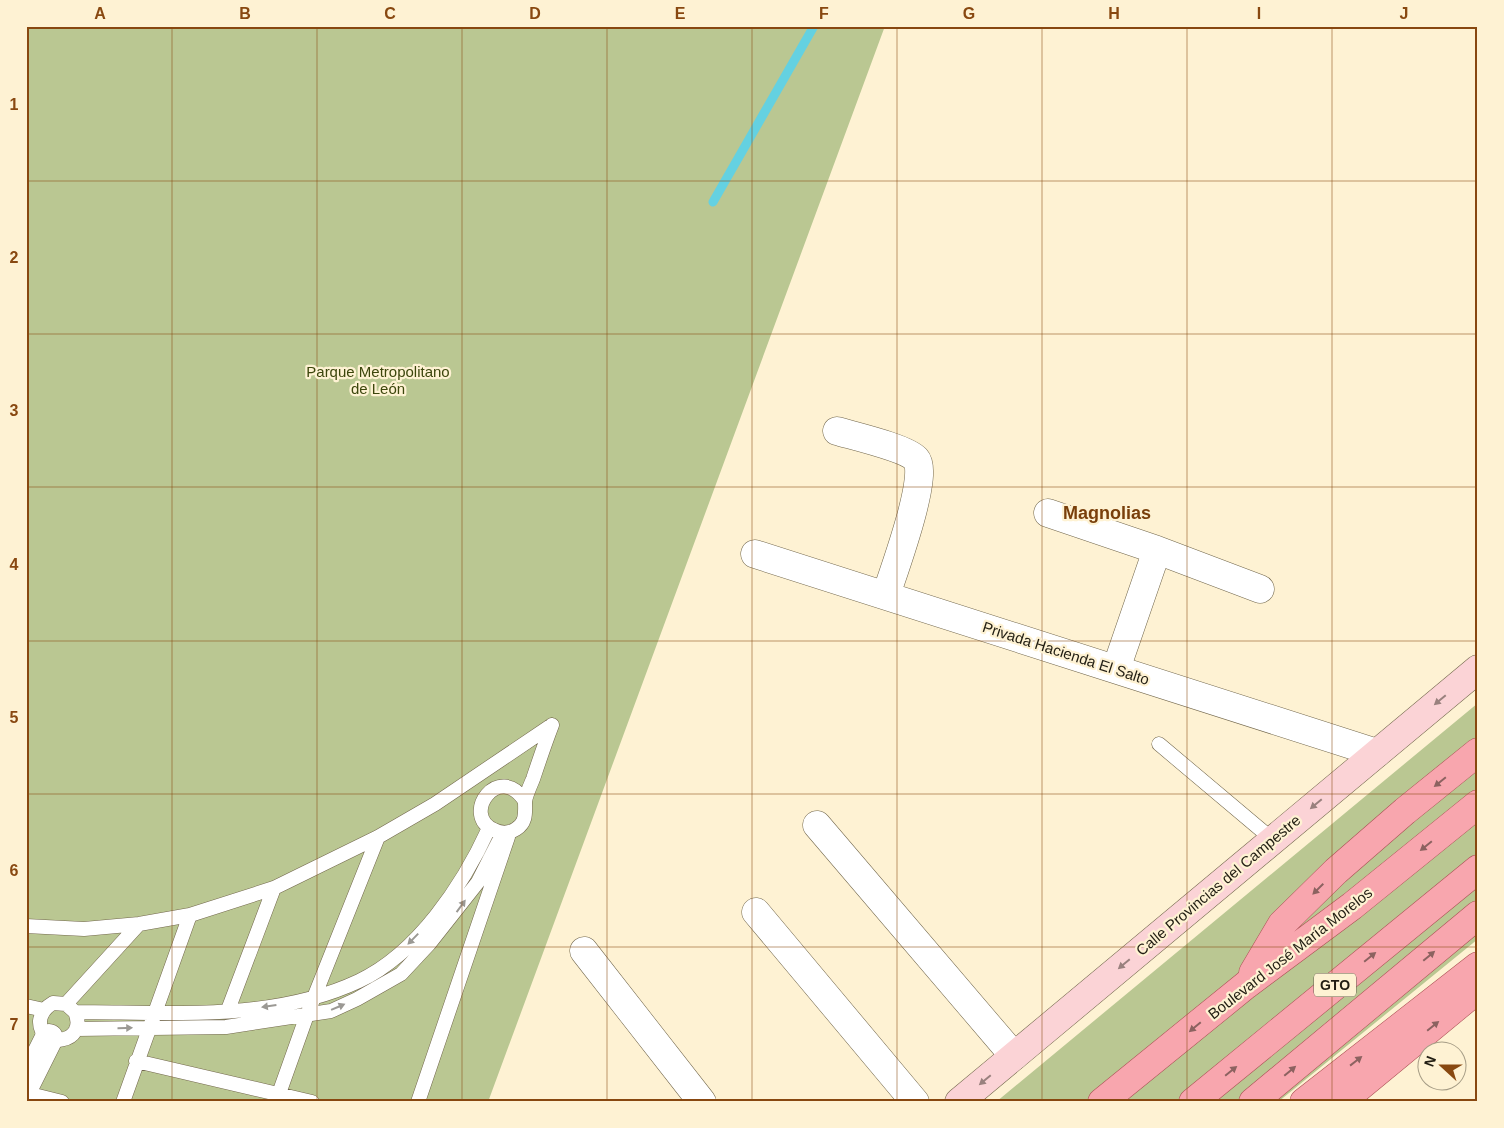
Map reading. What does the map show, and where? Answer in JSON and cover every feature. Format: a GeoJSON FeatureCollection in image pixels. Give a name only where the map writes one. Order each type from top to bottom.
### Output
{"type":"FeatureCollection","features":[{"type":"Feature","properties":{"kind":"main road"},"geometry":{"type":"LineString","coordinates":[[1246,985],[1282,924],[1336,871],[1404,811],[1478,752]]}},
{"type":"Feature","properties":{"kind":"main road","name":"Boulevard José María Morelos"},"geometry":{"type":"LineString","coordinates":[[1102,1102],[1246,985],[1352,906],[1478,804]]}},
{"type":"Feature","properties":{"kind":"main road","name":"GTO"},"geometry":{"type":"LineString","coordinates":[[1193,1102],[1478,869]]}},
{"type":"Feature","properties":{"kind":"main road"},"geometry":{"type":"LineString","coordinates":[[1253,1102],[1478,915]]}},
{"type":"Feature","properties":{"kind":"main road"},"geometry":{"type":"LineString","coordinates":[[1304,1102],[1478,966]]}},
{"type":"Feature","properties":{"kind":"main road"},"geometry":{"type":"LineString","coordinates":[[1341,1102],[1478,989]]}},
{"type":"Feature","properties":{"kind":"street"},"geometry":{"type":"LineString","coordinates":[[837,431],[910,454],[917,460],[921,468],[918,489],[886,595]]}},
{"type":"Feature","properties":{"kind":"street"},"geometry":{"type":"LineString","coordinates":[[1048,513],[1157,550],[1260,589]]}},
{"type":"Feature","properties":{"kind":"street"},"geometry":{"type":"LineString","coordinates":[[1116,669],[1157,550]]}},
{"type":"Feature","properties":{"kind":"street","name":"Privada Hacienda El Salto"},"geometry":{"type":"LineString","coordinates":[[755,554],[1377,753]]}},
{"type":"Feature","properties":{"kind":"street","name":"Calle Provincias del Campestre"},"geometry":{"type":"LineString","coordinates":[[959,1102],[1478,669]]}},
{"type":"Feature","properties":{"kind":"street"},"geometry":{"type":"LineString","coordinates":[[817,825],[1014,1056]]}},
{"type":"Feature","properties":{"kind":"street"},"geometry":{"type":"LineString","coordinates":[[756,912],[915,1102]]}},
{"type":"Feature","properties":{"kind":"street"},"geometry":{"type":"LineString","coordinates":[[584,951],[702,1102]]}},
{"type":"Feature","properties":{"kind":"street"},"geometry":{"type":"LineString","coordinates":[[26,1084],[39,1031]]}},
{"type":"Feature","properties":{"kind":"lane"},"geometry":{"type":"LineString","coordinates":[[26,926],[84,929],[139,924],[190,915],[274,888],[378,837],[462,786],[552,724],[525,801],[526,808],[522,823],[506,832],[473,889],[429,944],[401,974],[357,999],[331,1011],[226,1026],[76,1029]]}},
{"type":"Feature","properties":{"kind":"lane"},"geometry":{"type":"LineString","coordinates":[[1159,744],[1273,840]]}},
{"type":"Feature","properties":{"kind":"lane"},"geometry":{"type":"LineString","coordinates":[[462,786],[483,800]]}},
{"type":"Feature","properties":{"kind":"lane"},"geometry":{"type":"LineString","coordinates":[[506,832],[489,828],[482,815],[483,800],[493,789],[501,787],[515,790],[525,801]]}},
{"type":"Feature","properties":{"kind":"lane"},"geometry":{"type":"LineString","coordinates":[[70,1008],[77,1017],[76,1029],[73,1034],[62,1040],[39,1031],[44,1010],[54,1003],[70,1008],[156,1012],[228,1010],[271,1006],[316,997],[360,980],[397,956],[434,917],[458,888],[477,855],[489,828]]}},
{"type":"Feature","properties":{"kind":"lane"},"geometry":{"type":"LineString","coordinates":[[418,1102],[506,832]]}},
{"type":"Feature","properties":{"kind":"lane"},"geometry":{"type":"LineString","coordinates":[[278,1098],[307,1014],[316,997],[378,837]]}},
{"type":"Feature","properties":{"kind":"lane"},"geometry":{"type":"LineString","coordinates":[[228,1010],[274,888]]}},
{"type":"Feature","properties":{"kind":"lane"},"geometry":{"type":"LineString","coordinates":[[123,1102],[136,1061],[156,1012],[190,915]]}},
{"type":"Feature","properties":{"kind":"lane"},"geometry":{"type":"LineString","coordinates":[[70,1008],[139,924]]}},
{"type":"Feature","properties":{"kind":"lane"},"geometry":{"type":"LineString","coordinates":[[26,1006],[44,1010]]}},
{"type":"Feature","properties":{"kind":"lane"},"geometry":{"type":"LineString","coordinates":[[136,1061],[278,1098],[312,1102]]}},
{"type":"Feature","properties":{"kind":"lane"},"geometry":{"type":"LineString","coordinates":[[26,1093],[62,1102]]}},
{"type":"Feature","properties":{"kind":"green space","name":"Parque Metropolitano de León"},"geometry":{"type":"Polygon","coordinates":[[[26,26],[885,26],[488,1102],[26,1102],[26,26]]]}},
{"type":"Feature","properties":{"kind":"green space"},"geometry":{"type":"Polygon","coordinates":[[[1478,703],[1478,939],[1278,1102],[1265,1102],[1375,988],[1238,1102],[996,1102],[1478,703]]]}},
{"type":"Feature","properties":{"kind":"waterway"},"geometry":{"type":"LineString","coordinates":[[713,202],[814,26]]}},
{"type":"Feature","properties":{"kind":"district","name":"Magnolias"},"geometry":{"type":"Point","coordinates":[1107,513]}}]}
